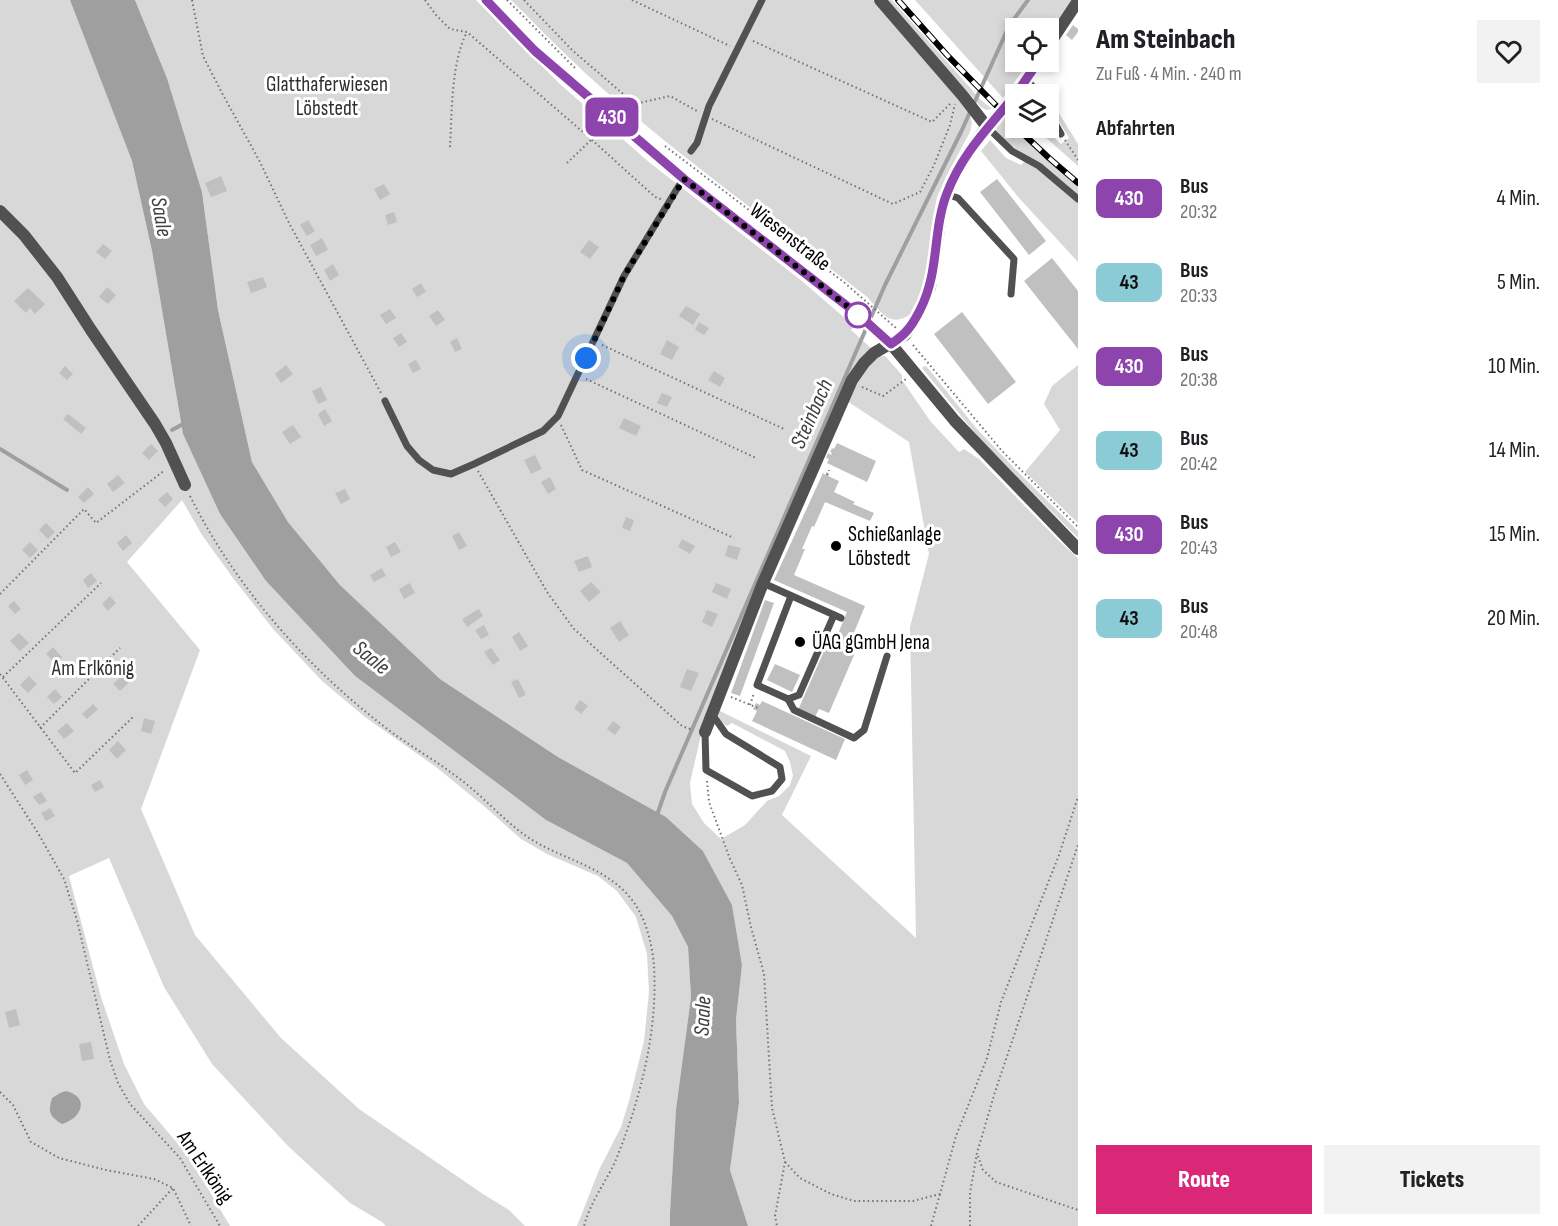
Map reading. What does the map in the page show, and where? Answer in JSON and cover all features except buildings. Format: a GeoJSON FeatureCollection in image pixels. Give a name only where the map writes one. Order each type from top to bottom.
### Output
{"type":"FeatureCollection","features":[{"type":"Feature","properties":{"kind":"street","name":"Wiesenstraße"},"geometry":{"type":"LineString","coordinates":[[486,0],[535,51],[684,179],[860,316],[891,344],[955,421],[1078,549]]}},
{"type":"Feature","properties":{"kind":"street"},"geometry":{"type":"LineString","coordinates":[[880,0],[987,127]]}},
{"type":"Feature","properties":{"kind":"street"},"geometry":{"type":"LineString","coordinates":[[1059,30],[1078,1]]}},
{"type":"Feature","properties":{"kind":"street"},"geometry":{"type":"LineString","coordinates":[[705,732],[763,583],[852,380],[874,353],[905,335],[917,316],[930,287],[946,194],[957,169],[987,127],[1032,72]]}},
{"type":"Feature","properties":{"kind":"street"},"geometry":{"type":"LineString","coordinates":[[0,211],[24,235],[57,277],[155,424],[185,486]]}},
{"type":"Feature","properties":{"kind":"lane"},"geometry":{"type":"LineString","coordinates":[[691,151],[697,143],[705,116],[762,0]]}},
{"type":"Feature","properties":{"kind":"lane"},"geometry":{"type":"LineString","coordinates":[[1027,79],[1031,84]]}},
{"type":"Feature","properties":{"kind":"lane"},"geometry":{"type":"LineString","coordinates":[[987,127],[1012,151],[1040,166],[1078,199]]}},
{"type":"Feature","properties":{"kind":"lane"},"geometry":{"type":"LineString","coordinates":[[1059,130],[1061,134]]}},
{"type":"Feature","properties":{"kind":"lane"},"geometry":{"type":"LineString","coordinates":[[385,401],[407,446],[419,460],[433,470],[451,474],[543,431],[558,416],[624,276],[684,179]]}},
{"type":"Feature","properties":{"kind":"lane"},"geometry":{"type":"LineString","coordinates":[[946,194],[958,198],[1014,259],[1011,294]]}},
{"type":"Feature","properties":{"kind":"lane"},"geometry":{"type":"LineString","coordinates":[[763,583],[837,616],[799,694],[788,699]]}},
{"type":"Feature","properties":{"kind":"lane"},"geometry":{"type":"LineString","coordinates":[[791,596],[757,685],[788,699],[794,710],[854,738],[864,730],[886,656]]}},
{"type":"Feature","properties":{"kind":"lane"},"geometry":{"type":"LineString","coordinates":[[705,732],[706,770],[752,796],[772,791],[782,779],[780,766],[726,734],[712,714]]}},
{"type":"Feature","properties":{"kind":"path"},"geometry":{"type":"LineString","coordinates":[[192,0],[203,56],[260,162],[289,223],[385,401]]}},
{"type":"Feature","properties":{"kind":"path"},"geometry":{"type":"LineString","coordinates":[[425,0],[450,29],[466,32],[655,197],[670,200]]}},
{"type":"Feature","properties":{"kind":"path"},"geometry":{"type":"LineString","coordinates":[[524,0],[572,50],[629,99],[639,103],[670,96],[705,116],[893,204],[920,192],[950,125],[953,107],[962,95]]}},
{"type":"Feature","properties":{"kind":"path"},"geometry":{"type":"LineString","coordinates":[[632,0],[738,50]]}},
{"type":"Feature","properties":{"kind":"path"},"geometry":{"type":"LineString","coordinates":[[450,147],[456,67],[466,32]]}},
{"type":"Feature","properties":{"kind":"path"},"geometry":{"type":"LineString","coordinates":[[744,37],[932,122],[962,95]]}},
{"type":"Feature","properties":{"kind":"path"},"geometry":{"type":"LineString","coordinates":[[1061,134],[1078,160]]}},
{"type":"Feature","properties":{"kind":"path"},"geometry":{"type":"LineString","coordinates":[[567,163],[591,140]]}},
{"type":"Feature","properties":{"kind":"path"},"geometry":{"type":"LineString","coordinates":[[866,301],[905,335],[1002,451],[1078,526]]}},
{"type":"Feature","properties":{"kind":"path"},"geometry":{"type":"LineString","coordinates":[[594,341],[784,429]]}},
{"type":"Feature","properties":{"kind":"path"},"geometry":{"type":"LineString","coordinates":[[852,380],[884,396],[928,363]]}},
{"type":"Feature","properties":{"kind":"path"},"geometry":{"type":"LineString","coordinates":[[578,375],[756,458]]}},
{"type":"Feature","properties":{"kind":"path"},"geometry":{"type":"LineString","coordinates":[[558,416],[582,470],[734,538]]}},
{"type":"Feature","properties":{"kind":"path"},"geometry":{"type":"LineString","coordinates":[[0,594],[84,509],[96,523],[174,463]]}},
{"type":"Feature","properties":{"kind":"path"},"geometry":{"type":"LineString","coordinates":[[474,465],[547,591],[574,629],[687,728]]}},
{"type":"Feature","properties":{"kind":"path"},"geometry":{"type":"LineString","coordinates":[[827,475],[829,470]]}},
{"type":"Feature","properties":{"kind":"path"},"geometry":{"type":"LineString","coordinates":[[185,486],[200,517],[234,569],[301,652],[334,684],[391,732],[462,780],[524,834],[546,848],[609,878],[630,897],[638,909],[650,942],[654,964],[652,1022],[646,1060],[624,1138],[584,1226]]}},
{"type":"Feature","properties":{"kind":"path"},"geometry":{"type":"LineString","coordinates":[[101,583],[1,675],[75,773],[134,716]]}},
{"type":"Feature","properties":{"kind":"path"},"geometry":{"type":"LineString","coordinates":[[40,728],[120,648]]}},
{"type":"Feature","properties":{"kind":"path"},"geometry":{"type":"LineString","coordinates":[[750,705],[757,685]]}},
{"type":"Feature","properties":{"kind":"path"},"geometry":{"type":"LineString","coordinates":[[720,693],[758,708]]}},
{"type":"Feature","properties":{"kind":"path"},"geometry":{"type":"LineString","coordinates":[[706,770],[710,802],[730,859],[742,885],[764,974],[772,1108],[785,1162],[775,1216],[776,1226]]}},
{"type":"Feature","properties":{"kind":"path","name":"Am Erlkönig"},"geometry":{"type":"LineString","coordinates":[[0,774],[64,879],[110,1060],[118,1083],[130,1104],[180,1158],[220,1226]]}},
{"type":"Feature","properties":{"kind":"path"},"geometry":{"type":"LineString","coordinates":[[931,1226],[956,1136],[987,1058],[1001,1002],[1059,855],[1078,797]]}},
{"type":"Feature","properties":{"kind":"path"},"geometry":{"type":"LineString","coordinates":[[970,1226],[970,1193],[977,1153],[995,1092],[1078,845]]}},
{"type":"Feature","properties":{"kind":"path"},"geometry":{"type":"LineString","coordinates":[[0,1092],[13,1105],[31,1142],[59,1158],[154,1179],[173,1188],[191,1226]]}},
{"type":"Feature","properties":{"kind":"path"},"geometry":{"type":"LineString","coordinates":[[977,1153],[983,1170],[996,1182],[1078,1210]]}},
{"type":"Feature","properties":{"kind":"path"},"geometry":{"type":"LineString","coordinates":[[785,1162],[800,1178],[831,1194],[854,1201],[913,1201],[940,1194]]}},
{"type":"Feature","properties":{"kind":"path"},"geometry":{"type":"LineString","coordinates":[[138,1226],[173,1188]]}},
{"type":"Feature","properties":{"kind":"green space"},"geometry":{"type":"Polygon","coordinates":[[[0,0],[70,0],[72,4],[132,161],[152,251],[183,434],[220,514],[266,581],[355,676],[546,820],[627,863],[672,916],[688,947],[691,997],[676,1109],[670,1226],[577,1226],[599,1170],[621,1127],[644,1041],[649,992],[647,954],[636,917],[617,891],[598,876],[547,854],[521,839],[436,767],[365,717],[322,681],[273,629],[233,578],[202,535],[182,500],[127,562],[200,650],[141,809],[195,935],[281,1038],[359,1109],[509,1210],[525,1226],[386,1226],[350,1203],[288,1146],[212,1064],[164,987],[109,858],[69,876],[101,997],[124,1064],[144,1104],[190,1158],[230,1226],[0,1226],[0,0]]]}},
{"type":"Feature","properties":{"kind":"green space","name":"Glatthaferwiesen Löbstedt"},"geometry":{"type":"Polygon","coordinates":[[[135,0],[476,0],[560,84],[650,163],[802,281],[854,326],[851,330],[871,348],[858,363],[840,398],[775,543],[705,717],[690,783],[692,804],[704,823],[721,839],[745,825],[767,801],[779,796],[790,785],[793,776],[785,751],[732,723],[727,726],[720,719],[718,710],[811,756],[782,815],[916,938],[910,627],[929,554],[909,442],[847,401],[863,373],[879,356],[885,356],[902,375],[902,380],[931,422],[959,452],[964,449],[979,459],[1078,558],[1078,1226],[748,1226],[730,1170],[739,1103],[736,1020],[742,965],[732,905],[703,851],[666,817],[558,757],[440,679],[340,585],[288,522],[252,462],[218,310],[202,192],[167,78],[135,0]]]}},
{"type":"Feature","properties":{"kind":"green space"},"geometry":{"type":"Polygon","coordinates":[[[511,0],[873,0],[948,87],[969,113],[972,122],[970,132],[937,197],[925,284],[911,314],[897,320],[886,316],[866,296],[615,100],[511,0]]]}},
{"type":"Feature","properties":{"kind":"green space"},"geometry":{"type":"Polygon","coordinates":[[[887,0],[892,0],[981,100],[992,109],[986,110],[981,107],[887,0]]]}},
{"type":"Feature","properties":{"kind":"green space"},"geometry":{"type":"Polygon","coordinates":[[[915,0],[1072,0],[1059,19],[1005,18],[1005,72],[1022,72],[1013,84],[1005,84],[1003,98],[915,0]]]}},
{"type":"Feature","properties":{"kind":"green space"},"geometry":{"type":"Polygon","coordinates":[[[1059,113],[1078,144],[1078,166],[1046,138],[1055,138],[1061,144],[1069,138],[1059,121],[1059,113]]]}},
{"type":"Feature","properties":{"kind":"green space"},"geometry":{"type":"Polygon","coordinates":[[[1004,119],[1005,138],[1025,138],[1078,187],[1078,262],[1019,198],[981,151],[990,140],[1006,158],[1021,165],[1029,157],[1006,142],[996,132],[997,126],[1004,119]]]}},
{"type":"Feature","properties":{"kind":"green space"},"geometry":{"type":"Polygon","coordinates":[[[1078,365],[1078,523],[1025,472],[1060,430],[1044,404],[1052,386],[1078,365]]]}},
{"type":"Feature","properties":{"kind":"green space"},"geometry":{"type":"Polygon","coordinates":[[[924,366],[977,429],[1078,531],[1078,538],[984,444],[922,368],[924,366]]]}},
{"type":"Feature","properties":{"kind":"water","name":"Saale"},"geometry":{"type":"Polygon","coordinates":[[[70,0],[135,0],[167,78],[202,192],[218,310],[252,462],[288,522],[340,585],[440,679],[558,757],[666,817],[703,851],[732,905],[742,965],[736,1020],[739,1103],[730,1170],[748,1226],[670,1226],[676,1109],[691,997],[688,947],[672,916],[627,863],[546,820],[355,676],[266,581],[220,514],[183,434],[152,251],[132,161],[70,0]]]}},
{"type":"Feature","properties":{"kind":"water"},"geometry":{"type":"Polygon","coordinates":[[[66,1091],[74,1094],[81,1102],[78,1113],[62,1124],[54,1119],[50,1107],[52,1098],[66,1091]]]}},
{"type":"Feature","properties":{"kind":"waterway","name":"Steinbach"},"geometry":{"type":"LineString","coordinates":[[656,818],[665,792],[885,285],[961,132],[1009,26],[1028,0]]}},
{"type":"Feature","properties":{"kind":"waterway"},"geometry":{"type":"LineString","coordinates":[[172,430],[185,423]]}},
{"type":"Feature","properties":{"kind":"waterway"},"geometry":{"type":"LineString","coordinates":[[0,449],[67,490]]}},
{"type":"Feature","properties":{"kind":"railway"},"geometry":{"type":"LineString","coordinates":[[898,0],[1005,115]]}},
{"type":"Feature","properties":{"kind":"railway"},"geometry":{"type":"LineString","coordinates":[[1028,138],[1078,183]]}},
{"type":"Feature","properties":{"kind":"bus line","name":"430"},"geometry":{"type":"LineString","coordinates":[[486,0],[535,51],[684,179],[860,316],[891,344],[905,335],[925,301],[933,274],[942,209],[957,169],[983,132],[1016,94],[1031,72]]}},
{"type":"Feature","properties":{"kind":"place","name":"Schießanlage Löbstedt"},"geometry":{"type":"Point","coordinates":[836,546]}},
{"type":"Feature","properties":{"kind":"place","name":"ÜAG gGmbH Jena"},"geometry":{"type":"Point","coordinates":[800,642]}},
{"type":"Feature","properties":{"kind":"route"},"geometry":{"type":"LineString","coordinates":[[586,358],[624,276],[684,179],[860,316],[858,315]]}}]}
